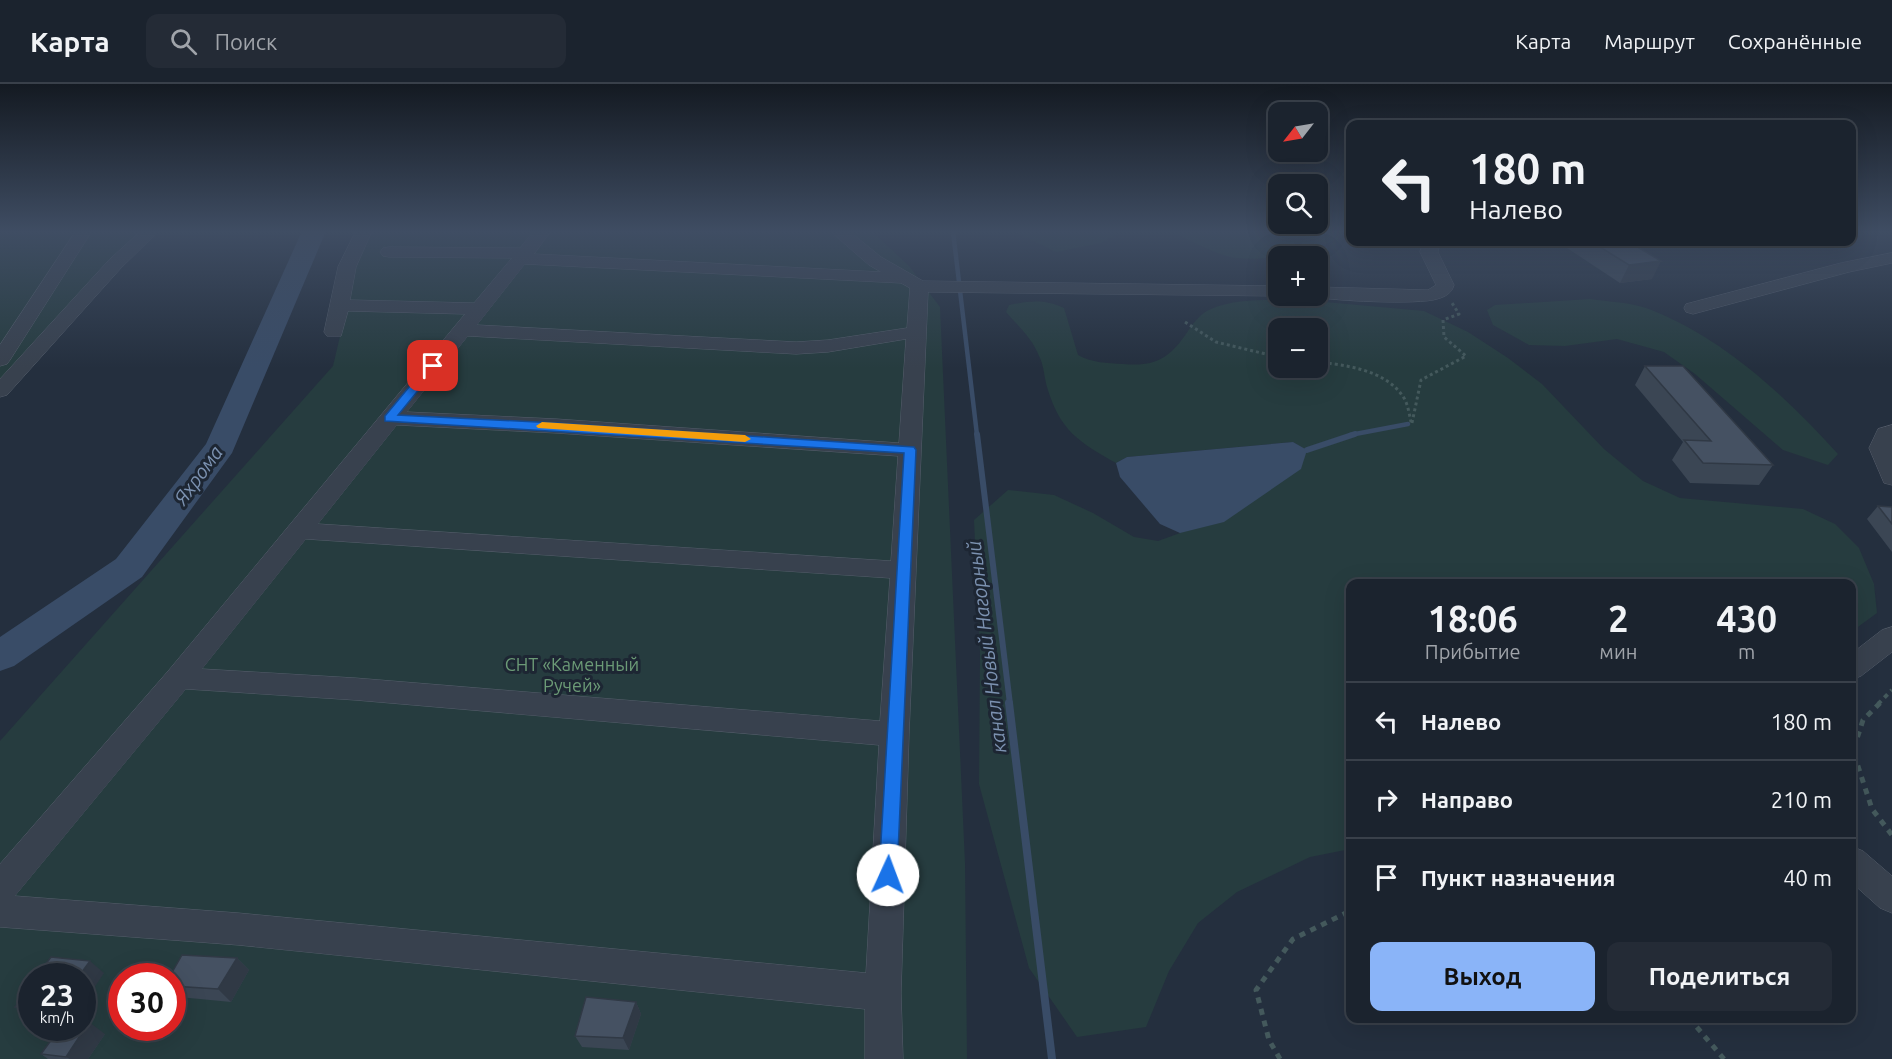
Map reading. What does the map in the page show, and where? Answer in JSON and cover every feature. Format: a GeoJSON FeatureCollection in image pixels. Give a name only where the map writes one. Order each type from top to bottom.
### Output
{"type":"FeatureCollection","features":[{"type":"Feature","properties":{"kind":"street"},"geometry":{"type":"LineString","coordinates":[[0,360],[54,276]]}},
{"type":"Feature","properties":{"kind":"street"},"geometry":{"type":"LineString","coordinates":[[0,391],[104,276]]}},
{"type":"Feature","properties":{"kind":"street"},"geometry":{"type":"LineString","coordinates":[[334,332],[345,276]]}},
{"type":"Feature","properties":{"kind":"street"},"geometry":{"type":"LineString","coordinates":[[0,889],[179,678],[506,276]]}},
{"type":"Feature","properties":{"kind":"street"},"geometry":{"type":"LineString","coordinates":[[828,276],[910,282],[1268,291]]}},
{"type":"Feature","properties":{"kind":"street"},"geometry":{"type":"LineString","coordinates":[[901,276],[910,282]]}},
{"type":"Feature","properties":{"kind":"street"},"geometry":{"type":"LineString","coordinates":[[1328,293],[1421,297],[1433,295],[1444,289],[1440,276]]}},
{"type":"Feature","properties":{"kind":"street"},"geometry":{"type":"LineString","coordinates":[[1693,308],[1811,276]]}},
{"type":"Feature","properties":{"kind":"street"},"geometry":{"type":"LineString","coordinates":[[884,1059],[883,993],[894,734],[916,332],[910,282]]}},
{"type":"Feature","properties":{"kind":"street"},"geometry":{"type":"LineString","coordinates":[[339,305],[479,309]]}},
{"type":"Feature","properties":{"kind":"street"},"geometry":{"type":"LineString","coordinates":[[462,330],[796,348],[828,346],[916,332]]}},
{"type":"Feature","properties":{"kind":"street"},"geometry":{"type":"LineString","coordinates":[[389,418],[556,426],[910,450]]}},
{"type":"Feature","properties":{"kind":"street"},"geometry":{"type":"LineString","coordinates":[[1892,432],[1886,434],[1880,448],[1892,478]]}},
{"type":"Feature","properties":{"kind":"street"},"geometry":{"type":"LineString","coordinates":[[298,531],[903,570]]}},
{"type":"Feature","properties":{"kind":"street"},"geometry":{"type":"LineString","coordinates":[[1856,665],[1892,637]]}},
{"type":"Feature","properties":{"kind":"street"},"geometry":{"type":"LineString","coordinates":[[179,678],[379,691],[894,734]]}},
{"type":"Feature","properties":{"kind":"street"},"geometry":{"type":"LineString","coordinates":[[1856,865],[1892,897]]}},
{"type":"Feature","properties":{"kind":"street"},"geometry":{"type":"LineString","coordinates":[[0,911],[238,929],[883,993]]}},
{"type":"Feature","properties":{"kind":"path"},"geometry":{"type":"LineString","coordinates":[[1328,363],[1342,365],[1379,377],[1403,396],[1412,423],[1421,380],[1466,356],[1444,337],[1443,320],[1459,314],[1444,289]]}},
{"type":"Feature","properties":{"kind":"path"},"geometry":{"type":"LineString","coordinates":[[1185,322],[1196,333],[1225,345],[1268,355]]}},
{"type":"Feature","properties":{"kind":"path"},"geometry":{"type":"LineString","coordinates":[[1856,742],[1863,720],[1892,690]]}},
{"type":"Feature","properties":{"kind":"path"},"geometry":{"type":"LineString","coordinates":[[1856,760],[1872,809],[1892,835]]}},
{"type":"Feature","properties":{"kind":"path"},"geometry":{"type":"LineString","coordinates":[[1280,1059],[1269,1040],[1256,990],[1293,939],[1346,913]]}},
{"type":"Feature","properties":{"kind":"path"},"geometry":{"type":"LineString","coordinates":[[1693,1023],[1724,1059]]}},
{"type":"Feature","properties":{"kind":"green space"},"geometry":{"type":"Polygon","coordinates":[[[0,276],[104,276],[0,382],[0,276]]]}},
{"type":"Feature","properties":{"kind":"green space","name":"СНТ «Каменный Ручей»"},"geometry":{"type":"Polygon","coordinates":[[[354,276],[917,276],[940,307],[965,863],[967,1059],[0,1059],[0,741],[333,366],[354,276]]]}},
{"type":"Feature","properties":{"kind":"green space"},"geometry":{"type":"Polygon","coordinates":[[[1590,299],[1649,309],[1703,336],[1728,352],[1775,390],[1838,454],[1828,465],[1783,450],[1695,374],[1664,352],[1617,339],[1565,346],[1529,345],[1493,325],[1487,310],[1495,305],[1590,299]]]}},
{"type":"Feature","properties":{"kind":"green space"},"geometry":{"type":"Polygon","coordinates":[[[1268,300],[1268,306],[1328,306],[1328,302],[1424,311],[1468,332],[1542,384],[1604,449],[1643,481],[1680,498],[1803,509],[1835,524],[1859,548],[1874,584],[1877,613],[1856,628],[1856,579],[1346,579],[1346,850],[1310,857],[1237,892],[1198,923],[1169,971],[1146,1027],[1077,1037],[1029,968],[979,784],[980,653],[974,520],[1008,490],[1054,495],[1093,513],[1134,537],[1158,541],[1180,533],[1306,450],[1293,442],[1127,457],[1116,463],[1081,441],[1065,425],[1052,402],[1042,363],[1033,344],[1006,312],[1009,305],[1030,302],[1050,303],[1064,308],[1078,355],[1100,362],[1135,365],[1153,362],[1168,354],[1204,313],[1222,305],[1268,300]]]}},
{"type":"Feature","properties":{"kind":"water"},"geometry":{"type":"Polygon","coordinates":[[[1293,442],[1307,450],[1301,469],[1224,522],[1180,533],[1160,524],[1120,477],[1116,463],[1127,457],[1293,442]]]}},
{"type":"Feature","properties":{"kind":"building"},"geometry":{"type":"Polygon","coordinates":[[[1645,366],[1683,366],[1773,465],[1703,463],[1684,440],[1711,441],[1645,366]]]}},
{"type":"Feature","properties":{"kind":"building"},"geometry":{"type":"Polygon","coordinates":[[[1878,506],[1892,507],[1892,524],[1878,506]]]}},
{"type":"Feature","properties":{"kind":"building"},"geometry":{"type":"Polygon","coordinates":[[[182,955],[237,958],[218,989],[186,987],[186,963],[177,963],[182,955]]]}},
{"type":"Feature","properties":{"kind":"building"},"geometry":{"type":"Polygon","coordinates":[[[51,957],[90,961],[89,963],[47,963],[51,957]]]}},
{"type":"Feature","properties":{"kind":"building"},"geometry":{"type":"Polygon","coordinates":[[[586,997],[636,1002],[623,1038],[575,1036],[586,997]]]}},
{"type":"Feature","properties":{"kind":"building"},"geometry":{"type":"Polygon","coordinates":[[[50,1041],[77,1041],[66,1057],[41,1054],[50,1041]]]}},
{"type":"Feature","properties":{"kind":"waterway","name":"Яхрома"},"geometry":{"type":"LineString","coordinates":[[0,656],[129,568],[221,446],[294,276]]}},
{"type":"Feature","properties":{"kind":"waterway","name":"канал Новый Нагорный"},"geometry":{"type":"LineString","coordinates":[[958,276],[977,435]]}},
{"type":"Feature","properties":{"kind":"waterway"},"geometry":{"type":"LineString","coordinates":[[1355,434],[1408,424]]}},
{"type":"Feature","properties":{"kind":"waterway","name":"канал Новый Нагорный"},"geometry":{"type":"LineString","coordinates":[[977,434],[1010,704]]}},
{"type":"Feature","properties":{"kind":"waterway"},"geometry":{"type":"LineString","coordinates":[[1307,450],[1355,434]]}},
{"type":"Feature","properties":{"kind":"waterway"},"geometry":{"type":"LineString","coordinates":[[1350,435],[1355,434]]}},
{"type":"Feature","properties":{"kind":"waterway","name":"канал Новый Нагорный"},"geometry":{"type":"LineString","coordinates":[[1009,703],[1052,1059]]}},
{"type":"Feature","properties":{"kind":"slow traffic"},"geometry":{"type":"LineString","coordinates":[[542,426],[745,439]]}},
{"type":"Feature","properties":{"kind":"route"},"geometry":{"type":"LineString","coordinates":[[433,366],[389,418],[556,426],[910,450],[888,875]]}}]}
